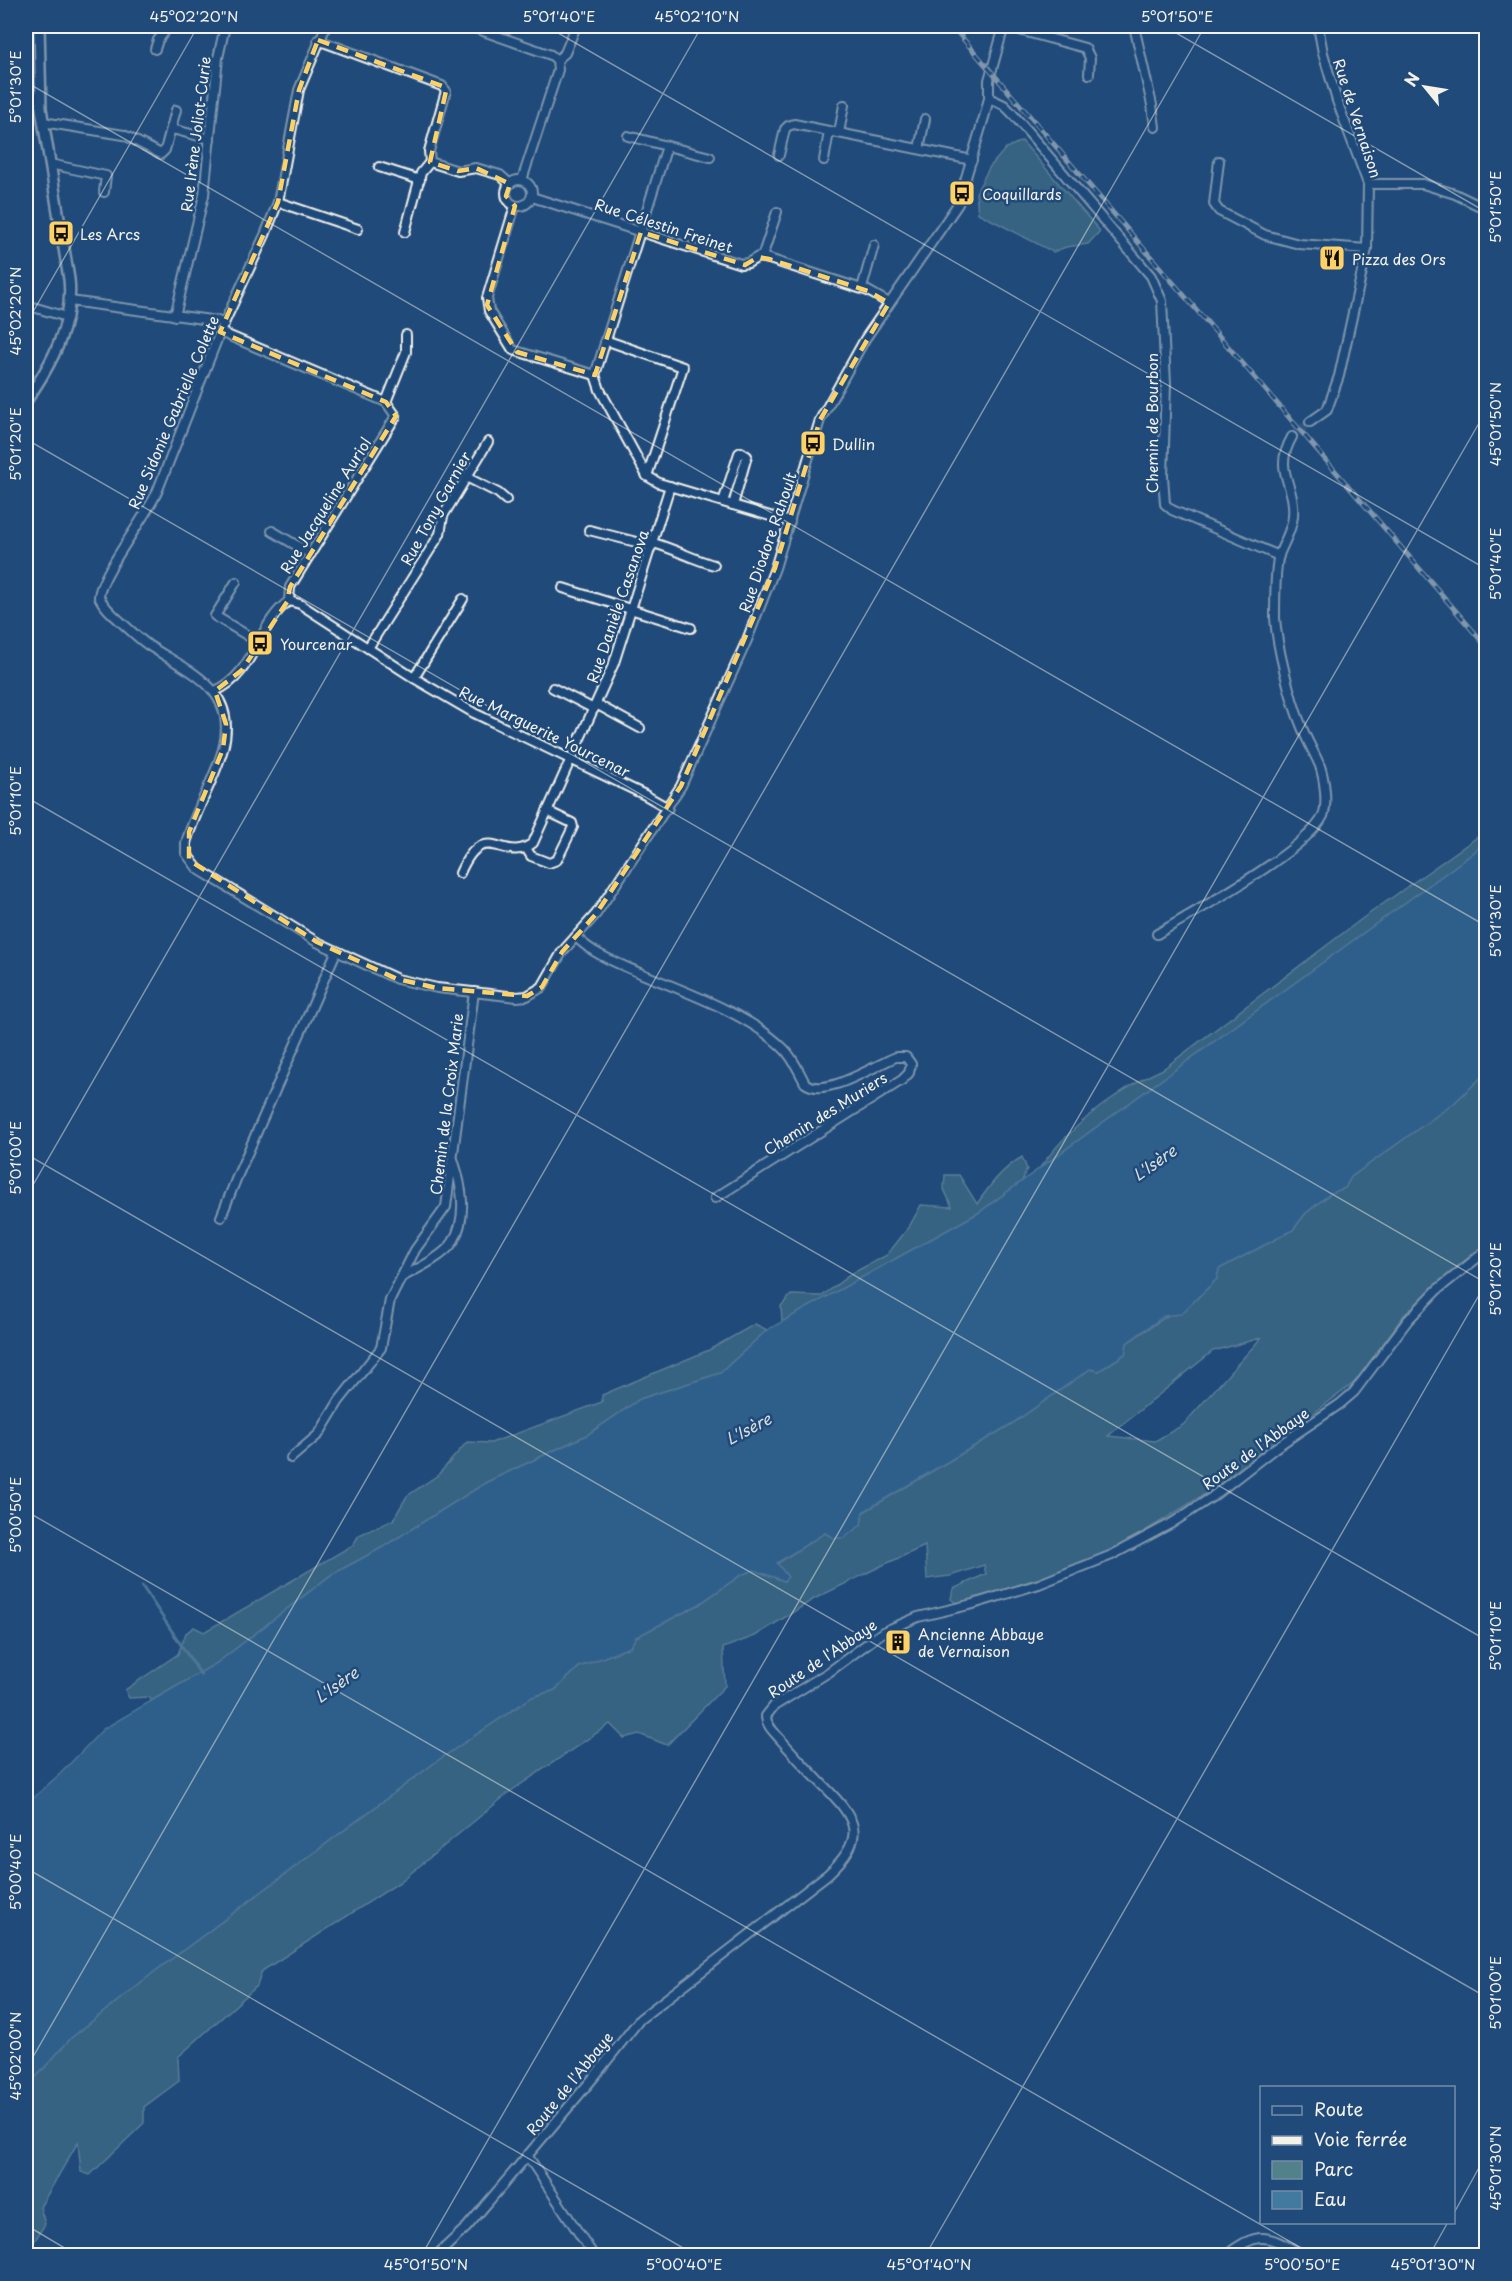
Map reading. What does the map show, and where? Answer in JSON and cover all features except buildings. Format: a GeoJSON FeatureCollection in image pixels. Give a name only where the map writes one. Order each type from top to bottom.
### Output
{"type":"FeatureCollection","features":[{"type":"Feature","properties":{"kind":"street"},"geometry":{"type":"LineString","coordinates":[[26,401],[44,375],[59,343],[70,301],[69,279],[40,98],[39,26]]}},
{"type":"Feature","properties":{"kind":"street"},"geometry":{"type":"LineString","coordinates":[[155,49],[158,40],[169,26]]}},
{"type":"Feature","properties":{"kind":"street","name":"Rue Irène Joliot-Curie"},"geometry":{"type":"LineString","coordinates":[[175,315],[204,195],[218,58],[225,26]]}},
{"type":"Feature","properties":{"kind":"street","name":"Rue Sidonie Gabrielle Colette"},"geometry":{"type":"LineString","coordinates":[[215,691],[199,675],[146,644],[107,609],[99,597],[99,592],[154,500],[220,332],[265,235],[278,202],[299,90],[318,40],[326,26]]}},
{"type":"Feature","properties":{"kind":"street"},"geometry":{"type":"LineString","coordinates":[[469,26],[551,55],[557,60],[558,70],[522,180]]}},
{"type":"Feature","properties":{"kind":"street"},"geometry":{"type":"LineString","coordinates":[[557,60],[565,53],[576,26]]}},
{"type":"Feature","properties":{"kind":"street"},"geometry":{"type":"LineString","coordinates":[[1004,26],[1085,48],[1090,58],[1089,74]]}},
{"type":"Feature","properties":{"kind":"street","name":"Rue Diodore Rahoult"},"geometry":{"type":"LineString","coordinates":[[474,992],[527,996],[542,987],[562,952],[596,914],[681,786],[747,640],[790,522],[820,420],[865,339],[952,215],[963,193],[989,98],[989,80],[1004,26]]}},
{"type":"Feature","properties":{"kind":"street"},"geometry":{"type":"LineString","coordinates":[[1134,26],[1155,127]]}},
{"type":"Feature","properties":{"kind":"street","name":"Rue de Vernaison"},"geometry":{"type":"LineString","coordinates":[[1310,422],[1327,410],[1340,376],[1367,249],[1368,184],[1336,101],[1322,51],[1318,26]]}},
{"type":"Feature","properties":{"kind":"street"},"geometry":{"type":"LineString","coordinates":[[318,40],[442,86],[446,91],[429,151],[429,162],[420,180],[405,232]]}},
{"type":"Feature","properties":{"kind":"street"},"geometry":{"type":"LineString","coordinates":[[26,96],[40,98]]}},
{"type":"Feature","properties":{"kind":"street","name":"Chemin de Bourbon"},"geometry":{"type":"LineString","coordinates":[[989,98],[1004,105],[1011,112],[1151,276],[1162,301],[1167,384],[1163,476],[1165,504],[1172,510],[1279,556]]}},
{"type":"Feature","properties":{"kind":"street"},"geometry":{"type":"LineString","coordinates":[[839,134],[844,105]]}},
{"type":"Feature","properties":{"kind":"street"},"geometry":{"type":"LineString","coordinates":[[43,122],[124,135],[161,154],[165,150],[176,110]]}},
{"type":"Feature","properties":{"kind":"street"},"geometry":{"type":"LineString","coordinates":[[919,149],[925,119]]}},
{"type":"Feature","properties":{"kind":"street"},"geometry":{"type":"LineString","coordinates":[[779,156],[785,129],[794,124],[972,160]]}},
{"type":"Feature","properties":{"kind":"street"},"geometry":{"type":"LineString","coordinates":[[172,129],[210,140]]}},
{"type":"Feature","properties":{"kind":"street"},"geometry":{"type":"LineString","coordinates":[[824,160],[829,132]]}},
{"type":"Feature","properties":{"kind":"street"},"geometry":{"type":"LineString","coordinates":[[628,136],[710,157]]}},
{"type":"Feature","properties":{"kind":"street"},"geometry":{"type":"LineString","coordinates":[[668,146],[595,375],[600,390],[647,477],[790,522]]}},
{"type":"Feature","properties":{"kind":"street"},"geometry":{"type":"LineString","coordinates":[[1220,161],[1214,204],[1219,211],[1265,235],[1299,244],[1367,249]]}},
{"type":"Feature","properties":{"kind":"street"},"geometry":{"type":"LineString","coordinates":[[429,162],[458,171],[476,168],[500,176],[510,184]]}},
{"type":"Feature","properties":{"kind":"street"},"geometry":{"type":"LineString","coordinates":[[50,164],[106,176],[104,192]]}},
{"type":"Feature","properties":{"kind":"street"},"geometry":{"type":"LineString","coordinates":[[379,167],[420,180]]}},
{"type":"Feature","properties":{"kind":"street"},"geometry":{"type":"LineString","coordinates":[[510,184],[522,180]]}},
{"type":"Feature","properties":{"kind":"street"},"geometry":{"type":"LineString","coordinates":[[515,206],[525,205],[532,197],[531,188],[522,180]]}},
{"type":"Feature","properties":{"kind":"street"},"geometry":{"type":"LineString","coordinates":[[510,184],[506,196],[515,206]]}},
{"type":"Feature","properties":{"kind":"street"},"geometry":{"type":"LineString","coordinates":[[1368,184],[1423,184],[1455,194],[1486,209]]}},
{"type":"Feature","properties":{"kind":"street","name":"Rue Célestin Freinet"},"geometry":{"type":"LineString","coordinates":[[532,197],[741,264],[762,257],[862,288],[889,303]]}},
{"type":"Feature","properties":{"kind":"street"},"geometry":{"type":"LineString","coordinates":[[278,202],[358,229]]}},
{"type":"Feature","properties":{"kind":"street"},"geometry":{"type":"LineString","coordinates":[[515,206],[487,298],[489,311],[513,350],[595,375]]}},
{"type":"Feature","properties":{"kind":"street"},"geometry":{"type":"LineString","coordinates":[[762,257],[777,212]]}},
{"type":"Feature","properties":{"kind":"street"},"geometry":{"type":"LineString","coordinates":[[862,288],[874,245]]}},
{"type":"Feature","properties":{"kind":"street"},"geometry":{"type":"LineString","coordinates":[[70,301],[218,321],[224,324]]}},
{"type":"Feature","properties":{"kind":"street"},"geometry":{"type":"LineString","coordinates":[[26,305],[67,317]]}},
{"type":"Feature","properties":{"kind":"street"},"geometry":{"type":"LineString","coordinates":[[220,332],[386,402],[406,352],[406,334]]}},
{"type":"Feature","properties":{"kind":"street"},"geometry":{"type":"LineString","coordinates":[[605,340],[683,367],[647,477]]}},
{"type":"Feature","properties":{"kind":"street","name":"Rue Jacqueline Auriol"},"geometry":{"type":"LineString","coordinates":[[215,691],[222,688],[242,670],[277,611],[289,601],[290,587],[396,416],[386,402]]}},
{"type":"Feature","properties":{"kind":"street"},"geometry":{"type":"LineString","coordinates":[[1157,934],[1269,865],[1304,838],[1317,825],[1323,814],[1325,801],[1321,768],[1292,700],[1278,636],[1275,606],[1279,556],[1286,543],[1293,516],[1283,461],[1292,437]]}},
{"type":"Feature","properties":{"kind":"street","name":"Rue Tony Garnier"},"geometry":{"type":"LineString","coordinates":[[368,648],[440,534],[443,516],[488,442]]}},
{"type":"Feature","properties":{"kind":"street"},"geometry":{"type":"LineString","coordinates":[[723,502],[741,452],[747,456],[733,505]]}},
{"type":"Feature","properties":{"kind":"street"},"geometry":{"type":"LineString","coordinates":[[466,477],[498,493],[506,500]]}},
{"type":"Feature","properties":{"kind":"street","name":"Rue Danièle Casanova"},"geometry":{"type":"LineString","coordinates":[[526,848],[533,843],[614,663],[670,486]]}},
{"type":"Feature","properties":{"kind":"street"},"geometry":{"type":"LineString","coordinates":[[589,530],[678,550],[683,555],[714,566]]}},
{"type":"Feature","properties":{"kind":"street"},"geometry":{"type":"LineString","coordinates":[[272,531],[311,554]]}},
{"type":"Feature","properties":{"kind":"street"},"geometry":{"type":"LineString","coordinates":[[236,582],[215,616],[260,643]]}},
{"type":"Feature","properties":{"kind":"street"},"geometry":{"type":"LineString","coordinates":[[563,588],[691,628]]}},
{"type":"Feature","properties":{"kind":"street"},"geometry":{"type":"LineString","coordinates":[[414,678],[463,600]]}},
{"type":"Feature","properties":{"kind":"street","name":"Rue Marguerite Yourcenar"},"geometry":{"type":"LineString","coordinates":[[289,601],[300,604],[414,678],[492,723],[668,808]]}},
{"type":"Feature","properties":{"kind":"street"},"geometry":{"type":"LineString","coordinates":[[553,688],[640,728]]}},
{"type":"Feature","properties":{"kind":"street"},"geometry":{"type":"LineString","coordinates":[[215,691],[226,724],[223,749],[189,832],[186,853],[198,869],[336,952],[397,979],[437,988],[474,992]]}},
{"type":"Feature","properties":{"kind":"street"},"geometry":{"type":"LineString","coordinates":[[460,873],[473,849],[491,844],[516,850],[526,848],[531,856],[549,863],[557,860],[573,827],[572,823],[548,811]]}},
{"type":"Feature","properties":{"kind":"street","name":"Chemin des Muriers"},"geometry":{"type":"LineString","coordinates":[[576,937],[586,947],[609,959],[726,1010],[767,1035],[783,1048],[809,1087],[827,1087],[896,1057],[906,1058],[911,1064],[909,1073],[902,1080],[716,1198]]}},
{"type":"Feature","properties":{"kind":"street"},"geometry":{"type":"LineString","coordinates":[[221,1218],[336,952]]}},
{"type":"Feature","properties":{"kind":"street","name":"Chemin de la Croix Marie"},"geometry":{"type":"LineString","coordinates":[[291,1458],[319,1434],[339,1401],[381,1348],[390,1300],[414,1250],[446,1207],[474,992]]}},
{"type":"Feature","properties":{"kind":"street"},"geometry":{"type":"LineString","coordinates":[[401,1278],[431,1260],[452,1243],[463,1213],[459,1178],[452,1155]]}},
{"type":"Feature","properties":{"kind":"street","name":"Route de l'Abbaye"},"geometry":{"type":"LineString","coordinates":[[436,2256],[466,2227],[594,2077],[640,2019],[828,1874],[847,1853],[853,1835],[849,1815],[837,1798],[768,1725],[766,1716],[774,1706],[829,1672],[896,1625],[1039,1584],[1112,1555],[1172,1523],[1212,1497],[1275,1448],[1354,1392],[1408,1320],[1437,1290],[1486,1251]]}},
{"type":"Feature","properties":{"kind":"street"},"geometry":{"type":"LineString","coordinates":[[527,2155],[594,2256]]}},
{"type":"Feature","properties":{"kind":"street"},"geometry":{"type":"LineString","coordinates":[[1225,2256],[1255,2237],[1270,2238],[1305,2256]]}},
{"type":"Feature","properties":{"kind":"highlighted area"},"geometry":{"type":"Polygon","coordinates":[[[318,40],[442,86],[446,91],[430,162],[458,171],[476,168],[510,184],[506,196],[515,206],[487,305],[517,352],[595,375],[641,232],[745,265],[758,257],[769,259],[868,291],[889,303],[820,420],[775,568],[681,786],[596,914],[562,952],[542,987],[527,996],[437,988],[397,979],[317,942],[189,860],[189,832],[223,749],[226,724],[215,691],[242,670],[287,602],[290,587],[396,416],[386,402],[220,332],[278,202],[299,90],[318,40]]]}},
{"type":"Feature","properties":{"kind":"green space"},"geometry":{"type":"Polygon","coordinates":[[[1022,141],[1100,231],[1088,244],[1066,247],[1053,252],[978,213],[976,193],[989,168],[1006,148],[1022,141]]]}},
{"type":"Feature","properties":{"kind":"green space"},"geometry":{"type":"Polygon","coordinates":[[[1486,831],[1486,841],[1472,854],[1038,1170],[1054,1149],[1099,1108],[1124,1090],[1163,1069],[1363,918],[1486,831]]]}},
{"type":"Feature","properties":{"kind":"green space"},"geometry":{"type":"Polygon","coordinates":[[[1486,1073],[1486,1244],[1404,1315],[1355,1382],[1213,1489],[1113,1551],[973,1604],[959,1606],[951,1599],[953,1589],[986,1574],[984,1565],[950,1576],[927,1579],[925,1546],[814,1599],[755,1636],[723,1648],[725,1686],[667,1745],[639,1734],[624,1738],[610,1724],[511,1791],[400,1882],[262,1971],[257,1986],[178,2057],[179,2081],[144,2107],[144,2123],[90,2175],[81,2172],[78,2142],[40,2207],[45,2224],[26,2255],[26,2088],[71,2038],[154,1972],[437,1761],[532,1697],[555,1690],[579,1667],[630,1647],[636,1637],[698,1605],[741,1575],[754,1570],[784,1581],[777,1564],[825,1532],[861,1525],[862,1513],[1013,1423],[1090,1369],[1099,1371],[1125,1354],[1127,1343],[1170,1314],[1219,1269],[1293,1230],[1305,1214],[1331,1193],[1345,1188],[1351,1177],[1453,1104],[1486,1073]],[[1261,1338],[1213,1351],[1108,1436],[1155,1441],[1183,1425],[1261,1338]]]}},
{"type":"Feature","properties":{"kind":"green space"},"geometry":{"type":"Polygon","coordinates":[[[1022,1157],[1027,1169],[1022,1181],[978,1213],[782,1322],[781,1306],[791,1295],[822,1296],[851,1274],[887,1255],[909,1227],[921,1205],[952,1207],[944,1189],[945,1175],[959,1175],[977,1204],[997,1178],[1022,1157]]]}},
{"type":"Feature","properties":{"kind":"green space"},"geometry":{"type":"Polygon","coordinates":[[[755,1324],[767,1330],[720,1373],[640,1399],[587,1435],[487,1482],[383,1547],[331,1575],[217,1663],[151,1701],[148,1697],[129,1698],[125,1690],[178,1654],[186,1633],[194,1627],[204,1632],[353,1545],[359,1535],[393,1520],[407,1496],[438,1475],[467,1442],[491,1443],[602,1402],[602,1395],[709,1350],[755,1324]]]}},
{"type":"Feature","properties":{"kind":"water","name":"L'Isère"},"geometry":{"type":"Polygon","coordinates":[[[1486,841],[1486,1073],[1453,1104],[1351,1177],[1345,1188],[1331,1193],[1305,1214],[1293,1230],[1219,1269],[1217,1279],[1181,1314],[1164,1316],[1127,1343],[1125,1354],[1099,1371],[1090,1369],[1013,1423],[863,1512],[861,1525],[844,1538],[833,1538],[825,1533],[777,1563],[788,1577],[784,1581],[754,1570],[741,1575],[698,1605],[636,1637],[630,1647],[579,1667],[555,1690],[532,1697],[437,1761],[154,1972],[71,2038],[26,2088],[26,1804],[61,1773],[103,1729],[217,1663],[331,1575],[383,1547],[487,1482],[587,1435],[640,1399],[720,1373],[767,1330],[978,1213],[1472,854],[1486,841]]]}},
{"type":"Feature","properties":{"kind":"waterway"},"geometry":{"type":"LineString","coordinates":[[142,1586],[201,1675]]}},
{"type":"Feature","properties":{"kind":"tunnel"},"geometry":{"type":"LineString","coordinates":[[1292,437],[1310,422]]}},
{"type":"Feature","properties":{"kind":"railway"},"geometry":{"type":"LineString","coordinates":[[952,26],[1486,646]]}},
{"type":"Feature","properties":{"kind":"place","name":"Coquillards"},"geometry":{"type":"Point","coordinates":[962,193]}},
{"type":"Feature","properties":{"kind":"place","name":"Les Arcs"},"geometry":{"type":"Point","coordinates":[61,233]}},
{"type":"Feature","properties":{"kind":"place","name":"Pizza des Ors"},"geometry":{"type":"Point","coordinates":[1332,258]}},
{"type":"Feature","properties":{"kind":"place","name":"Dullin"},"geometry":{"type":"Point","coordinates":[813,443]}},
{"type":"Feature","properties":{"kind":"place","name":"Yourcenar"},"geometry":{"type":"Point","coordinates":[260,643]}},
{"type":"Feature","properties":{"kind":"place","name":"Ancienne Abbaye de Vernaison"},"geometry":{"type":"Point","coordinates":[898,1642]}}]}
